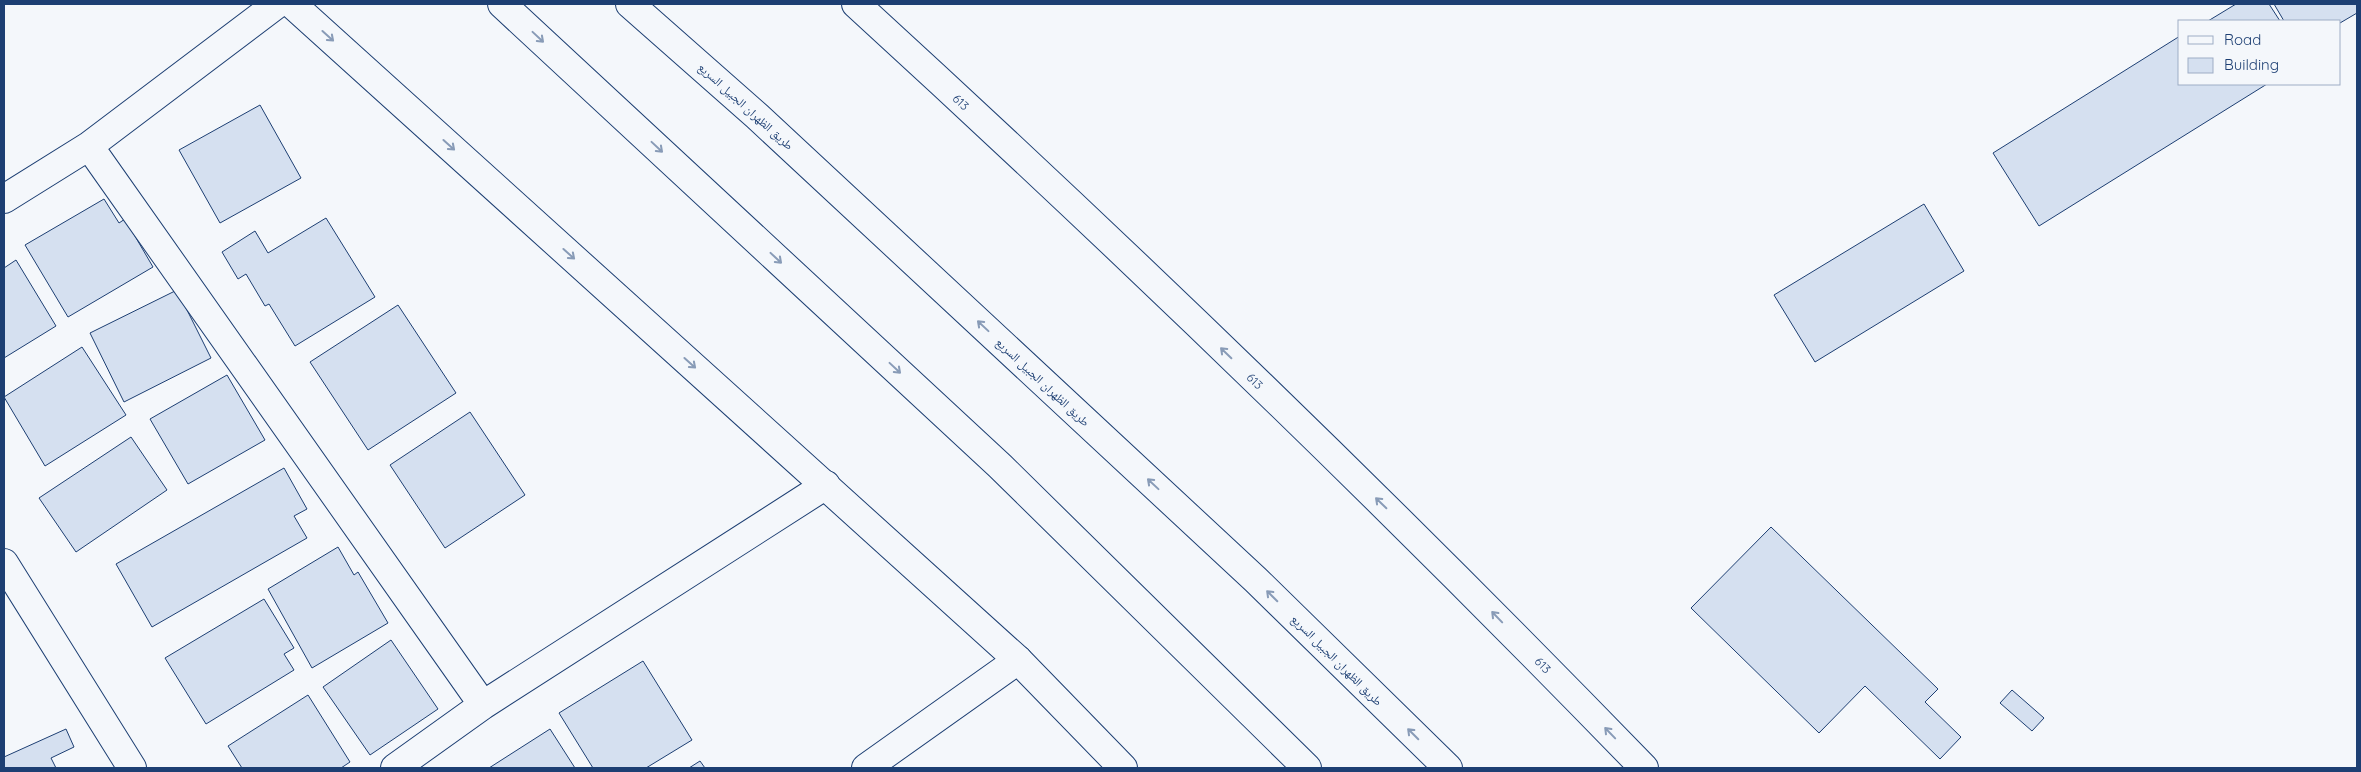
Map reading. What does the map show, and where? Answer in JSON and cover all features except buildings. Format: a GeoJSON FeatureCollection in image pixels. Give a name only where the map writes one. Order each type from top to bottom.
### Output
{"type":"FeatureCollection","features":[{"type":"Feature","properties":{"kind":"main road"},"geometry":{"type":"LineString","coordinates":[[4,199],[89,146],[277,4]]}},
{"type":"Feature","properties":{"kind":"main road"},"geometry":{"type":"LineString","coordinates":[[292,4],[1018,660],[1123,768]]}},
{"type":"Feature","properties":{"kind":"main road"},"geometry":{"type":"LineString","coordinates":[[502,4],[1000,466],[1307,768]]}},
{"type":"Feature","properties":{"kind":"main road","name":"طريق الظهران الجبيل السريع"},"geometry":{"type":"LineString","coordinates":[[630,4],[758,116],[1256,580],[1448,768]]}},
{"type":"Feature","properties":{"kind":"main road","name":"613"},"geometry":{"type":"LineString","coordinates":[[856,4],[1179,307],[1476,595],[1644,768]]}},
{"type":"Feature","properties":{"kind":"main road"},"geometry":{"type":"LineString","coordinates":[[89,146],[483,705]]}},
{"type":"Feature","properties":{"kind":"main road"},"geometry":{"type":"LineString","coordinates":[[395,768],[483,705],[826,485]]}},
{"type":"Feature","properties":{"kind":"main road"},"geometry":{"type":"LineString","coordinates":[[4,563],[132,768]]}},
{"type":"Feature","properties":{"kind":"main road"},"geometry":{"type":"LineString","coordinates":[[866,768],[1018,660]]}}]}
